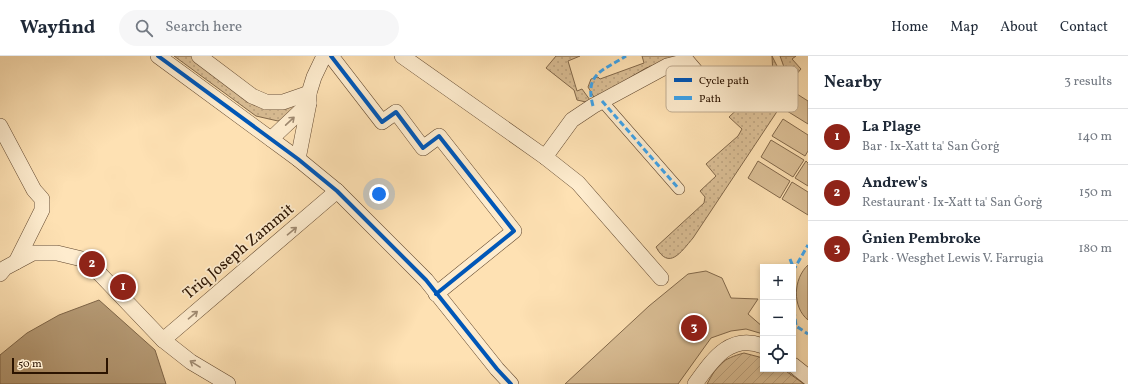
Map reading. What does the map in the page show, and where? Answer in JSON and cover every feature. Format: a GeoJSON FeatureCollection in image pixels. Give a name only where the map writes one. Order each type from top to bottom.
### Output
{"type":"FeatureCollection","features":[{"type":"Feature","properties":{"kind":"street"},"geometry":{"type":"LineString","coordinates":[[158,56],[298,159],[337,191],[426,280],[497,369],[512,384]]}},
{"type":"Feature","properties":{"kind":"street"},"geometry":{"type":"LineString","coordinates":[[199,56],[252,96],[266,102],[283,102],[309,98]]}},
{"type":"Feature","properties":{"kind":"street"},"geometry":{"type":"LineString","coordinates":[[311,56],[314,77]]}},
{"type":"Feature","properties":{"kind":"street"},"geometry":{"type":"LineString","coordinates":[[298,159],[314,77],[324,56]]}},
{"type":"Feature","properties":{"kind":"street"},"geometry":{"type":"LineString","coordinates":[[331,56],[382,122],[396,112],[423,148],[439,136],[514,231],[436,294]]}},
{"type":"Feature","properties":{"kind":"street"},"geometry":{"type":"LineString","coordinates":[[402,56],[545,157],[578,183],[661,278]]}},
{"type":"Feature","properties":{"kind":"street"},"geometry":{"type":"LineString","coordinates":[[667,66],[687,60],[692,66]]}},
{"type":"Feature","properties":{"kind":"street"},"geometry":{"type":"LineString","coordinates":[[545,157],[572,120],[602,101],[666,67]]}},
{"type":"Feature","properties":{"kind":"street"},"geometry":{"type":"LineString","coordinates":[[271,139],[309,98]]}},
{"type":"Feature","properties":{"kind":"street"},"geometry":{"type":"LineString","coordinates":[[602,101],[679,189]]}},
{"type":"Feature","properties":{"kind":"street"},"geometry":{"type":"LineString","coordinates":[[0,126],[34,190],[42,199],[42,210],[16,262]]}},
{"type":"Feature","properties":{"kind":"street","name":"Triq Joseph Zammit"},"geometry":{"type":"LineString","coordinates":[[163,340],[337,191]]}},
{"type":"Feature","properties":{"kind":"street"},"geometry":{"type":"LineString","coordinates":[[0,274],[5,268],[33,253],[57,253],[82,259],[100,274],[163,340],[192,362],[228,384]]}},
{"type":"Feature","properties":{"kind":"street"},"geometry":{"type":"LineString","coordinates":[[695,384],[716,356],[731,346],[750,342],[760,345]]}},
{"type":"Feature","properties":{"kind":"street"},"geometry":{"type":"LineString","coordinates":[[796,367],[808,377]]}},
{"type":"Feature","properties":{"kind":"shaded area"},"geometry":{"type":"Polygon","coordinates":[[[174,56],[194,56],[259,104],[300,104],[289,116],[278,121],[256,116],[174,56]]]}},
{"type":"Feature","properties":{"kind":"shaded area"},"geometry":{"type":"Polygon","coordinates":[[[556,56],[580,56],[568,61],[577,91],[582,89],[590,100],[586,102],[577,100],[574,90],[546,68],[556,56]]]}},
{"type":"Feature","properties":{"kind":"shaded area"},"geometry":{"type":"Polygon","coordinates":[[[642,56],[680,56],[646,68],[595,99],[588,87],[591,79],[598,77],[600,79],[644,63],[642,56]]]}},
{"type":"Feature","properties":{"kind":"shaded area"},"geometry":{"type":"Polygon","coordinates":[[[772,56],[777,66],[772,66],[772,56]]]}},
{"type":"Feature","properties":{"kind":"shaded area"},"geometry":{"type":"Polygon","coordinates":[[[780,56],[796,56],[792,59],[801,69],[798,72],[798,66],[784,66],[780,56]]]}},
{"type":"Feature","properties":{"kind":"shaded area"},"geometry":{"type":"Polygon","coordinates":[[[798,95],[808,101],[808,124],[789,112],[798,112],[798,95]]]}},
{"type":"Feature","properties":{"kind":"shaded area"},"geometry":{"type":"Polygon","coordinates":[[[734,112],[777,112],[693,238],[675,257],[666,258],[656,247],[704,203],[705,197],[700,191],[716,176],[706,164],[738,136],[742,129],[729,117],[734,112]]]}},
{"type":"Feature","properties":{"kind":"shaded area"},"geometry":{"type":"Polygon","coordinates":[[[783,119],[808,135],[808,151],[805,156],[772,136],[783,119]]]}},
{"type":"Feature","properties":{"kind":"shaded area"},"geometry":{"type":"Polygon","coordinates":[[[771,140],[804,160],[793,177],[761,157],[771,140]]]}},
{"type":"Feature","properties":{"kind":"shaded area"},"geometry":{"type":"Polygon","coordinates":[[[758,161],[790,181],[780,198],[748,178],[758,161]]]}},
{"type":"Feature","properties":{"kind":"shaded area"},"geometry":{"type":"Polygon","coordinates":[[[806,161],[808,163],[808,186],[795,178],[806,161]]]}},
{"type":"Feature","properties":{"kind":"shaded area"},"geometry":{"type":"Polygon","coordinates":[[[792,182],[808,192],[808,215],[782,199],[792,182]]]}},
{"type":"Feature","properties":{"kind":"shaded area"},"geometry":{"type":"Polygon","coordinates":[[[808,265],[808,320],[799,308],[796,293],[799,278],[808,265]]]}},
{"type":"Feature","properties":{"kind":"shaded area"},"geometry":{"type":"Polygon","coordinates":[[[706,271],[722,278],[731,298],[758,299],[748,314],[760,324],[760,333],[746,329],[731,331],[711,338],[678,384],[565,384],[649,306],[688,274],[706,271]]]}},
{"type":"Feature","properties":{"kind":"shaded area"},"geometry":{"type":"Polygon","coordinates":[[[99,300],[155,350],[166,384],[0,384],[0,355],[27,333],[59,315],[99,300]]]}},
{"type":"Feature","properties":{"kind":"shaded area"},"geometry":{"type":"Polygon","coordinates":[[[744,353],[760,357],[760,372],[787,372],[804,384],[707,384],[721,363],[744,353]]]}},
{"type":"Feature","properties":{"kind":"marked path"},"geometry":{"type":"LineString","coordinates":[[593,106],[591,95],[593,80],[603,70],[626,56]]}},
{"type":"Feature","properties":{"kind":"marked path"},"geometry":{"type":"LineString","coordinates":[[602,101],[679,189]]}},
{"type":"Feature","properties":{"kind":"marked path"},"geometry":{"type":"LineString","coordinates":[[796,266],[808,245]]}},
{"type":"Feature","properties":{"kind":"marked path"},"geometry":{"type":"LineString","coordinates":[[790,259],[792,264]]}},
{"type":"Feature","properties":{"kind":"marked path"},"geometry":{"type":"LineString","coordinates":[[796,326],[808,334]]}},
{"type":"Feature","properties":{"kind":"cycle path"},"geometry":{"type":"LineString","coordinates":[[158,56],[298,159],[337,191],[426,280],[497,369],[511,384]]}},
{"type":"Feature","properties":{"kind":"cycle path"},"geometry":{"type":"LineString","coordinates":[[331,56],[382,122],[396,112],[423,148],[439,136],[514,231],[436,294]]}},
{"type":"Feature","properties":{"kind":"place","name":"Andrew's"},"geometry":{"type":"Point","coordinates":[92,264]}},
{"type":"Feature","properties":{"kind":"place","name":"La Plage"},"geometry":{"type":"Point","coordinates":[123,287]}},
{"type":"Feature","properties":{"kind":"place","name":"Ġnien Pembroke"},"geometry":{"type":"Point","coordinates":[694,328]}}]}
